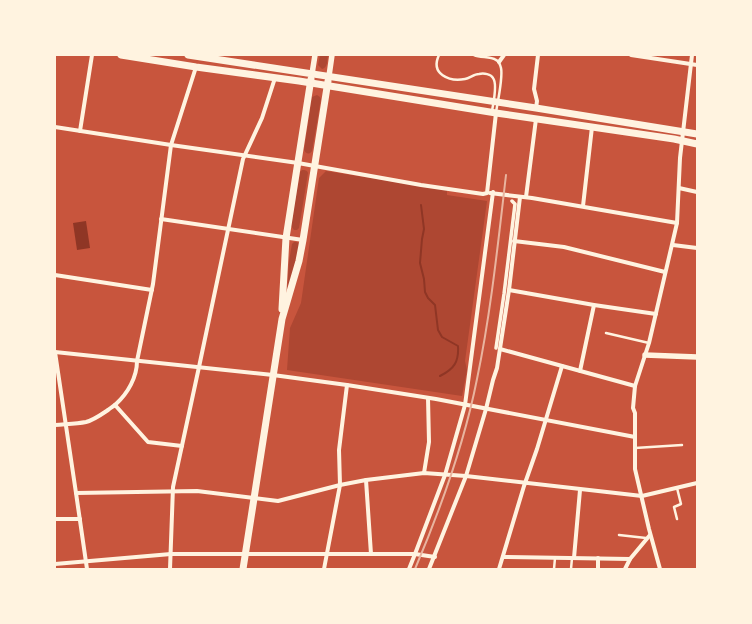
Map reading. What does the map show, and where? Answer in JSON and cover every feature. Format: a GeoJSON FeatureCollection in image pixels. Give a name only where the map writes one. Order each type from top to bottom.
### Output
{"type":"FeatureCollection","features":[{"type":"Feature","properties":{"kind":"main road"},"geometry":{"type":"LineString","coordinates":[[121,55],[682,140],[697,144]]}},
{"type":"Feature","properties":{"kind":"main road"},"geometry":{"type":"LineString","coordinates":[[188,55],[697,134]]}},
{"type":"Feature","properties":{"kind":"main road"},"geometry":{"type":"LineString","coordinates":[[282,319],[282,292],[286,238],[312,74]]}},
{"type":"Feature","properties":{"kind":"main road"},"geometry":{"type":"LineString","coordinates":[[242,569],[282,319],[299,261],[303,240],[328,76]]}},
{"type":"Feature","properties":{"kind":"street"},"geometry":{"type":"LineString","coordinates":[[80,131],[92,55]]}},
{"type":"Feature","properties":{"kind":"street"},"geometry":{"type":"LineString","coordinates":[[312,74],[315,55]]}},
{"type":"Feature","properties":{"kind":"street"},"geometry":{"type":"LineString","coordinates":[[328,76],[332,55]]}},
{"type":"Feature","properties":{"kind":"street"},"geometry":{"type":"LineString","coordinates":[[499,62],[504,55]]}},
{"type":"Feature","properties":{"kind":"street"},"geometry":{"type":"LineString","coordinates":[[536,108],[537,101],[534,89],[538,55]]}},
{"type":"Feature","properties":{"kind":"street"},"geometry":{"type":"LineString","coordinates":[[631,55],[697,65]]}},
{"type":"Feature","properties":{"kind":"street"},"geometry":{"type":"LineString","coordinates":[[660,569],[649,537],[642,496],[635,469],[635,412],[633,408],[635,386],[656,314],[677,224],[680,158],[692,55]]}},
{"type":"Feature","properties":{"kind":"street"},"geometry":{"type":"LineString","coordinates":[[55,425],[88,422],[115,405],[131,385],[137,366],[152,290],[171,145],[196,67]]}},
{"type":"Feature","properties":{"kind":"street"},"geometry":{"type":"LineString","coordinates":[[170,569],[173,487],[228,229],[244,156],[262,118],[275,78]]}},
{"type":"Feature","properties":{"kind":"street"},"geometry":{"type":"LineString","coordinates":[[487,193],[494,112]]}},
{"type":"Feature","properties":{"kind":"street"},"geometry":{"type":"LineString","coordinates":[[526,197],[536,118]]}},
{"type":"Feature","properties":{"kind":"street"},"geometry":{"type":"LineString","coordinates":[[55,127],[315,166],[421,185],[483,194],[493,192],[526,197],[677,224]]}},
{"type":"Feature","properties":{"kind":"street"},"geometry":{"type":"LineString","coordinates":[[583,206],[592,127]]}},
{"type":"Feature","properties":{"kind":"street"},"geometry":{"type":"LineString","coordinates":[[679,188],[697,192]]}},
{"type":"Feature","properties":{"kind":"street"},"geometry":{"type":"LineString","coordinates":[[409,569],[445,475],[465,404],[471,368],[470,363],[474,344],[493,192]]}},
{"type":"Feature","properties":{"kind":"street"},"geometry":{"type":"LineString","coordinates":[[496,348],[509,290],[520,197]]}},
{"type":"Feature","properties":{"kind":"street"},"geometry":{"type":"LineString","coordinates":[[429,569],[466,476],[497,368],[496,348],[505,289],[515,204],[512,201]]}},
{"type":"Feature","properties":{"kind":"street"},"geometry":{"type":"LineString","coordinates":[[161,219],[303,240]]}},
{"type":"Feature","properties":{"kind":"street"},"geometry":{"type":"LineString","coordinates":[[514,241],[564,247],[666,272]]}},
{"type":"Feature","properties":{"kind":"street"},"geometry":{"type":"LineString","coordinates":[[673,245],[697,248]]}},
{"type":"Feature","properties":{"kind":"street"},"geometry":{"type":"LineString","coordinates":[[55,275],[152,290]]}},
{"type":"Feature","properties":{"kind":"street"},"geometry":{"type":"LineString","coordinates":[[509,290],[656,314]]}},
{"type":"Feature","properties":{"kind":"street"},"geometry":{"type":"LineString","coordinates":[[580,372],[594,305]]}},
{"type":"Feature","properties":{"kind":"street"},"geometry":{"type":"LineString","coordinates":[[496,348],[635,386]]}},
{"type":"Feature","properties":{"kind":"street"},"geometry":{"type":"LineString","coordinates":[[87,569],[55,352],[273,375],[347,385],[465,404],[635,437]]}},
{"type":"Feature","properties":{"kind":"street"},"geometry":{"type":"LineString","coordinates":[[645,355],[697,357]]}},
{"type":"Feature","properties":{"kind":"street"},"geometry":{"type":"LineString","coordinates":[[500,569],[562,366]]}},
{"type":"Feature","properties":{"kind":"street"},"geometry":{"type":"LineString","coordinates":[[324,569],[340,484],[339,450],[347,385]]}},
{"type":"Feature","properties":{"kind":"street"},"geometry":{"type":"LineString","coordinates":[[424,474],[429,442],[428,398]]}},
{"type":"Feature","properties":{"kind":"street"},"geometry":{"type":"LineString","coordinates":[[115,405],[148,442],[182,446]]}},
{"type":"Feature","properties":{"kind":"street"},"geometry":{"type":"LineString","coordinates":[[76,493],[197,491],[278,501],[340,484],[424,474],[466,476],[525,484],[642,496],[697,482]]}},
{"type":"Feature","properties":{"kind":"street"},"geometry":{"type":"LineString","coordinates":[[366,480],[371,554]]}},
{"type":"Feature","properties":{"kind":"street"},"geometry":{"type":"LineString","coordinates":[[573,558],[580,490]]}},
{"type":"Feature","properties":{"kind":"street"},"geometry":{"type":"LineString","coordinates":[[55,519],[80,519]]}},
{"type":"Feature","properties":{"kind":"street"},"geometry":{"type":"LineString","coordinates":[[625,569],[630,559],[649,537]]}},
{"type":"Feature","properties":{"kind":"street"},"geometry":{"type":"LineString","coordinates":[[55,564],[171,554],[415,554],[435,557]]}},
{"type":"Feature","properties":{"kind":"street"},"geometry":{"type":"LineString","coordinates":[[503,557],[630,559]]}},
{"type":"Feature","properties":{"kind":"street"},"geometry":{"type":"LineString","coordinates":[[598,558],[598,569]]}},
{"type":"Feature","properties":{"kind":"lane"},"geometry":{"type":"LineString","coordinates":[[439,55],[437,69],[441,75],[447,78],[465,79],[476,74],[490,75],[495,82],[495,102]]}},
{"type":"Feature","properties":{"kind":"lane"},"geometry":{"type":"LineString","coordinates":[[474,55],[495,59],[501,66],[502,73],[494,112]]}},
{"type":"Feature","properties":{"kind":"lane"},"geometry":{"type":"LineString","coordinates":[[479,100],[490,98],[494,94]]}},
{"type":"Feature","properties":{"kind":"lane"},"geometry":{"type":"LineString","coordinates":[[606,333],[648,343]]}},
{"type":"Feature","properties":{"kind":"lane"},"geometry":{"type":"LineString","coordinates":[[635,448],[682,445]]}},
{"type":"Feature","properties":{"kind":"lane"},"geometry":{"type":"LineString","coordinates":[[677,487],[681,504],[674,507],[677,519]]}},
{"type":"Feature","properties":{"kind":"lane"},"geometry":{"type":"LineString","coordinates":[[619,535],[649,537]]}},
{"type":"Feature","properties":{"kind":"lane"},"geometry":{"type":"LineString","coordinates":[[554,558],[554,569]]}},
{"type":"Feature","properties":{"kind":"lane"},"geometry":{"type":"LineString","coordinates":[[571,569],[573,558]]}},
{"type":"Feature","properties":{"kind":"shaded area"},"geometry":{"type":"Polygon","coordinates":[[[320,55],[328,55],[326,65],[322,69],[318,65],[320,55]]]}},
{"type":"Feature","properties":{"kind":"shaded area"},"geometry":{"type":"Polygon","coordinates":[[[317,95],[321,99],[312,151],[308,154],[304,150],[312,97],[317,95]]]}},
{"type":"Feature","properties":{"kind":"shaded area"},"geometry":{"type":"Polygon","coordinates":[[[302,170],[306,170],[308,173],[299,228],[294,230],[291,226],[300,172],[302,170]]]}},
{"type":"Feature","properties":{"kind":"shaded area"},"geometry":{"type":"Polygon","coordinates":[[[326,171],[447,190],[447,195],[487,201],[465,361],[467,370],[462,396],[287,370],[290,328],[301,303],[319,178],[326,171]]]}},
{"type":"Feature","properties":{"kind":"shaded area"},"geometry":{"type":"Polygon","coordinates":[[[86,221],[90,248],[77,250],[73,223],[86,221]]]}},
{"type":"Feature","properties":{"kind":"shaded area"},"geometry":{"type":"Polygon","coordinates":[[[297,242],[300,245],[287,293],[289,261],[292,244],[297,242]]]}},
{"type":"Feature","properties":{"kind":"waterway"},"geometry":{"type":"LineString","coordinates":[[421,205],[424,229],[420,263],[424,279],[425,292],[428,298],[435,305],[438,330],[442,337],[458,346],[458,356],[455,364],[449,371],[440,376]]}},
{"type":"Feature","properties":{"kind":"railway"},"geometry":{"type":"LineString","coordinates":[[415,569],[451,476],[472,404],[490,303],[506,175]]}}]}
